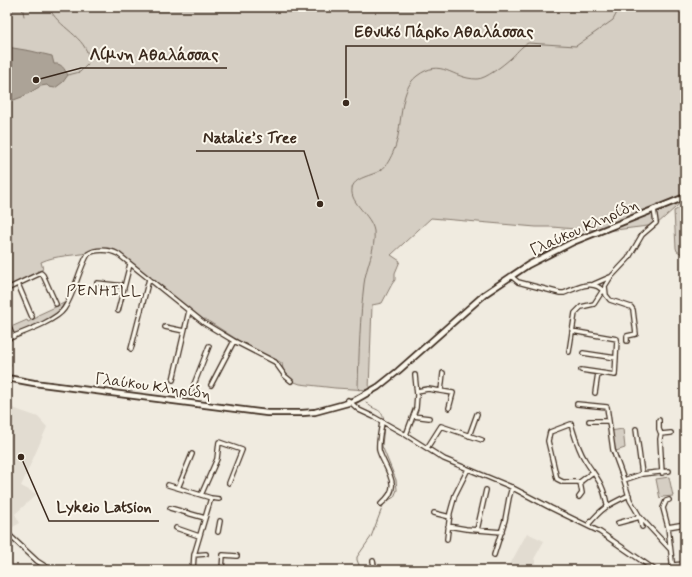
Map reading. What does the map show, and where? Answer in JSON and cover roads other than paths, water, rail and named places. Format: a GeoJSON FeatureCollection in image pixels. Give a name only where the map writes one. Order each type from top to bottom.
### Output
{"type":"FeatureCollection","features":[{"type":"Feature","properties":{"kind":"main road","name":"Γλαύκου Κληρίδη"},"geometry":{"type":"LineString","coordinates":[[7,378],[34,383],[259,412],[296,413],[326,408],[349,401],[387,380],[486,294],[511,276],[556,250],[685,197]]}},
{"type":"Feature","properties":{"kind":"street"},"geometry":{"type":"LineString","coordinates":[[569,352],[575,313],[581,308],[594,304],[612,275],[628,259],[642,235],[656,223],[654,209]]}},
{"type":"Feature","properties":{"kind":"street"},"geometry":{"type":"LineString","coordinates":[[7,339],[53,319],[61,313],[68,302],[86,258],[91,252],[109,250],[113,251],[150,279],[204,323],[234,341],[269,358],[291,381]]}},
{"type":"Feature","properties":{"kind":"street"},"geometry":{"type":"LineString","coordinates":[[118,311],[130,264]]}},
{"type":"Feature","properties":{"kind":"street"},"geometry":{"type":"LineString","coordinates":[[7,289],[41,273],[56,304]]}},
{"type":"Feature","properties":{"kind":"street"},"geometry":{"type":"LineString","coordinates":[[511,276],[518,282],[564,293],[580,287],[593,285],[612,275]]}},
{"type":"Feature","properties":{"kind":"street"},"geometry":{"type":"LineString","coordinates":[[131,349],[150,279]]}},
{"type":"Feature","properties":{"kind":"street"},"geometry":{"type":"LineString","coordinates":[[97,283],[124,286]]}},
{"type":"Feature","properties":{"kind":"street"},"geometry":{"type":"LineString","coordinates":[[18,284],[32,317]]}},
{"type":"Feature","properties":{"kind":"street"},"geometry":{"type":"LineString","coordinates":[[593,285],[604,290],[610,300],[631,307],[633,310],[636,334],[628,336],[627,341]]}},
{"type":"Feature","properties":{"kind":"street"},"geometry":{"type":"LineString","coordinates":[[173,380],[189,311]]}},
{"type":"Feature","properties":{"kind":"street"},"geometry":{"type":"LineString","coordinates":[[7,323],[13,337]]}},
{"type":"Feature","properties":{"kind":"street"},"geometry":{"type":"LineString","coordinates":[[165,327],[184,331]]}},
{"type":"Feature","properties":{"kind":"street"},"geometry":{"type":"LineString","coordinates":[[572,331],[618,339],[615,375],[581,370]]}},
{"type":"Feature","properties":{"kind":"street"},"geometry":{"type":"LineString","coordinates":[[211,385],[234,341]]}},
{"type":"Feature","properties":{"kind":"street"},"geometry":{"type":"LineString","coordinates":[[191,392],[209,346]]}},
{"type":"Feature","properties":{"kind":"street"},"geometry":{"type":"LineString","coordinates":[[583,353],[616,358]]}},
{"type":"Feature","properties":{"kind":"street"},"geometry":{"type":"LineString","coordinates":[[441,391],[443,373]]}},
{"type":"Feature","properties":{"kind":"street"},"geometry":{"type":"LineString","coordinates":[[595,393],[598,373]]}},
{"type":"Feature","properties":{"kind":"street"},"geometry":{"type":"LineString","coordinates":[[406,435],[416,408],[417,391],[415,375]]}},
{"type":"Feature","properties":{"kind":"street"},"geometry":{"type":"LineString","coordinates":[[417,391],[428,390],[453,393],[449,408]]}},
{"type":"Feature","properties":{"kind":"street"},"geometry":{"type":"LineString","coordinates":[[349,401],[359,410],[406,435],[444,459],[512,487],[608,536],[656,570]]}},
{"type":"Feature","properties":{"kind":"street"},"geometry":{"type":"LineString","coordinates":[[577,404],[607,407],[613,450],[629,495],[640,516],[671,549]]}},
{"type":"Feature","properties":{"kind":"street"},"geometry":{"type":"LineString","coordinates":[[469,436],[477,414]]}},
{"type":"Feature","properties":{"kind":"street"},"geometry":{"type":"LineString","coordinates":[[413,416],[429,418]]}},
{"type":"Feature","properties":{"kind":"street"},"geometry":{"type":"LineString","coordinates":[[659,420],[662,472]]}},
{"type":"Feature","properties":{"kind":"street"},"geometry":{"type":"LineString","coordinates":[[589,421],[609,421]]}},
{"type":"Feature","properties":{"kind":"street"},"geometry":{"type":"LineString","coordinates":[[381,504],[392,492],[392,481],[379,452],[383,422]]}},
{"type":"Feature","properties":{"kind":"street"},"geometry":{"type":"LineString","coordinates":[[593,472],[580,482],[563,482],[557,479],[548,441],[550,432],[571,424],[578,447],[602,485],[607,505]]}},
{"type":"Feature","properties":{"kind":"street"},"geometry":{"type":"LineString","coordinates":[[427,448],[441,426],[482,440]]}},
{"type":"Feature","properties":{"kind":"street"},"geometry":{"type":"LineString","coordinates":[[636,429],[642,474]]}},
{"type":"Feature","properties":{"kind":"street"},"geometry":{"type":"LineString","coordinates":[[661,434],[671,433]]}},
{"type":"Feature","properties":{"kind":"street"},"geometry":{"type":"LineString","coordinates":[[201,495],[217,459],[219,442],[242,450],[229,484]]}},
{"type":"Feature","properties":{"kind":"street"},"geometry":{"type":"LineString","coordinates":[[178,488],[192,454]]}},
{"type":"Feature","properties":{"kind":"street"},"geometry":{"type":"LineString","coordinates":[[447,539],[448,526],[455,495],[468,469]]}},
{"type":"Feature","properties":{"kind":"street"},"geometry":{"type":"LineString","coordinates":[[624,480],[642,474],[669,472]]}},
{"type":"Feature","properties":{"kind":"street"},"geometry":{"type":"LineString","coordinates":[[579,497],[582,493],[580,482]]}},
{"type":"Feature","properties":{"kind":"street"},"geometry":{"type":"LineString","coordinates":[[168,485],[219,499]]}},
{"type":"Feature","properties":{"kind":"street"},"geometry":{"type":"LineString","coordinates":[[494,555],[502,532],[512,487]]}},
{"type":"Feature","properties":{"kind":"street"},"geometry":{"type":"LineString","coordinates":[[477,530],[486,490]]}},
{"type":"Feature","properties":{"kind":"street"},"geometry":{"type":"LineString","coordinates":[[588,525],[607,505],[629,495]]}},
{"type":"Feature","properties":{"kind":"street"},"geometry":{"type":"LineString","coordinates":[[193,570],[194,555],[211,498]]}},
{"type":"Feature","properties":{"kind":"street"},"geometry":{"type":"LineString","coordinates":[[669,500],[666,501],[663,508],[668,527],[673,570]]}},
{"type":"Feature","properties":{"kind":"street"},"geometry":{"type":"LineString","coordinates":[[170,508],[205,518]]}},
{"type":"Feature","properties":{"kind":"street"},"geometry":{"type":"LineString","coordinates":[[434,513],[450,517]]}},
{"type":"Feature","properties":{"kind":"street"},"geometry":{"type":"LineString","coordinates":[[618,523],[640,516]]}},
{"type":"Feature","properties":{"kind":"street"},"geometry":{"type":"LineString","coordinates":[[640,516],[642,527]]}},
{"type":"Feature","properties":{"kind":"street"},"geometry":{"type":"LineString","coordinates":[[218,532],[220,521]]}},
{"type":"Feature","properties":{"kind":"street"},"geometry":{"type":"LineString","coordinates":[[668,527],[685,524]]}},
{"type":"Feature","properties":{"kind":"street"},"geometry":{"type":"LineString","coordinates":[[448,526],[502,532]]}},
{"type":"Feature","properties":{"kind":"street"},"geometry":{"type":"LineString","coordinates":[[176,528],[199,536]]}},
{"type":"Feature","properties":{"kind":"street"},"geometry":{"type":"LineString","coordinates":[[7,533],[40,563],[50,570]]}},
{"type":"Feature","properties":{"kind":"street"},"geometry":{"type":"LineString","coordinates":[[194,555],[206,554]]}},
{"type":"Feature","properties":{"kind":"street"},"geometry":{"type":"LineString","coordinates":[[222,570],[222,555],[237,556]]}},
{"type":"Feature","properties":{"kind":"street"},"geometry":{"type":"LineString","coordinates":[[373,561],[375,570]]}},
{"type":"Feature","properties":{"kind":"street"},"geometry":{"type":"LineString","coordinates":[[672,565],[685,564]]}},
{"type":"Feature","properties":{"kind":"waterway"},"geometry":{"type":"LineString","coordinates":[[22,7],[24,16]]}},
{"type":"Feature","properties":{"kind":"waterway"},"geometry":{"type":"LineString","coordinates":[[49,7],[58,21],[78,38],[87,52],[89,60]]}},
{"type":"Feature","properties":{"kind":"waterway"},"geometry":{"type":"LineString","coordinates":[[359,390],[359,348],[363,297],[365,277],[374,244],[374,231],[369,219],[354,200],[352,189],[356,182],[381,170],[389,161],[397,141],[404,100],[411,82],[417,76],[433,68],[447,70],[468,78],[481,78],[499,68],[528,43],[576,46],[613,20],[620,7]]}},
{"type":"Feature","properties":{"kind":"waterway"},"geometry":{"type":"LineString","coordinates":[[68,75],[80,72],[88,64]]}},
{"type":"Feature","properties":{"kind":"waterway"},"geometry":{"type":"LineString","coordinates":[[366,402],[380,411],[384,422]]}},
{"type":"Feature","properties":{"kind":"waterway"},"geometry":{"type":"LineString","coordinates":[[361,570],[357,557],[371,537],[384,503],[394,497],[397,490],[396,480],[382,446],[384,425]]}},
{"type":"Feature","properties":{"kind":"place","name":"Λίμνη Αθαλάσσας"},"geometry":{"type":"Point","coordinates":[36,80]}},
{"type":"Feature","properties":{"kind":"place","name":"Εθνικό Πάρκο Αθαλάσσας"},"geometry":{"type":"Point","coordinates":[346,103]}},
{"type":"Feature","properties":{"kind":"place","name":"Natalie’s Tree"},"geometry":{"type":"Point","coordinates":[320,204]}},
{"type":"Feature","properties":{"kind":"place","name":"Lykeio Latsion"},"geometry":{"type":"Point","coordinates":[21,457]}},
{"type":"Feature","properties":{"kind":"district","name":"PENHILL"},"geometry":{"type":"Point","coordinates":[104,290]}}]}
